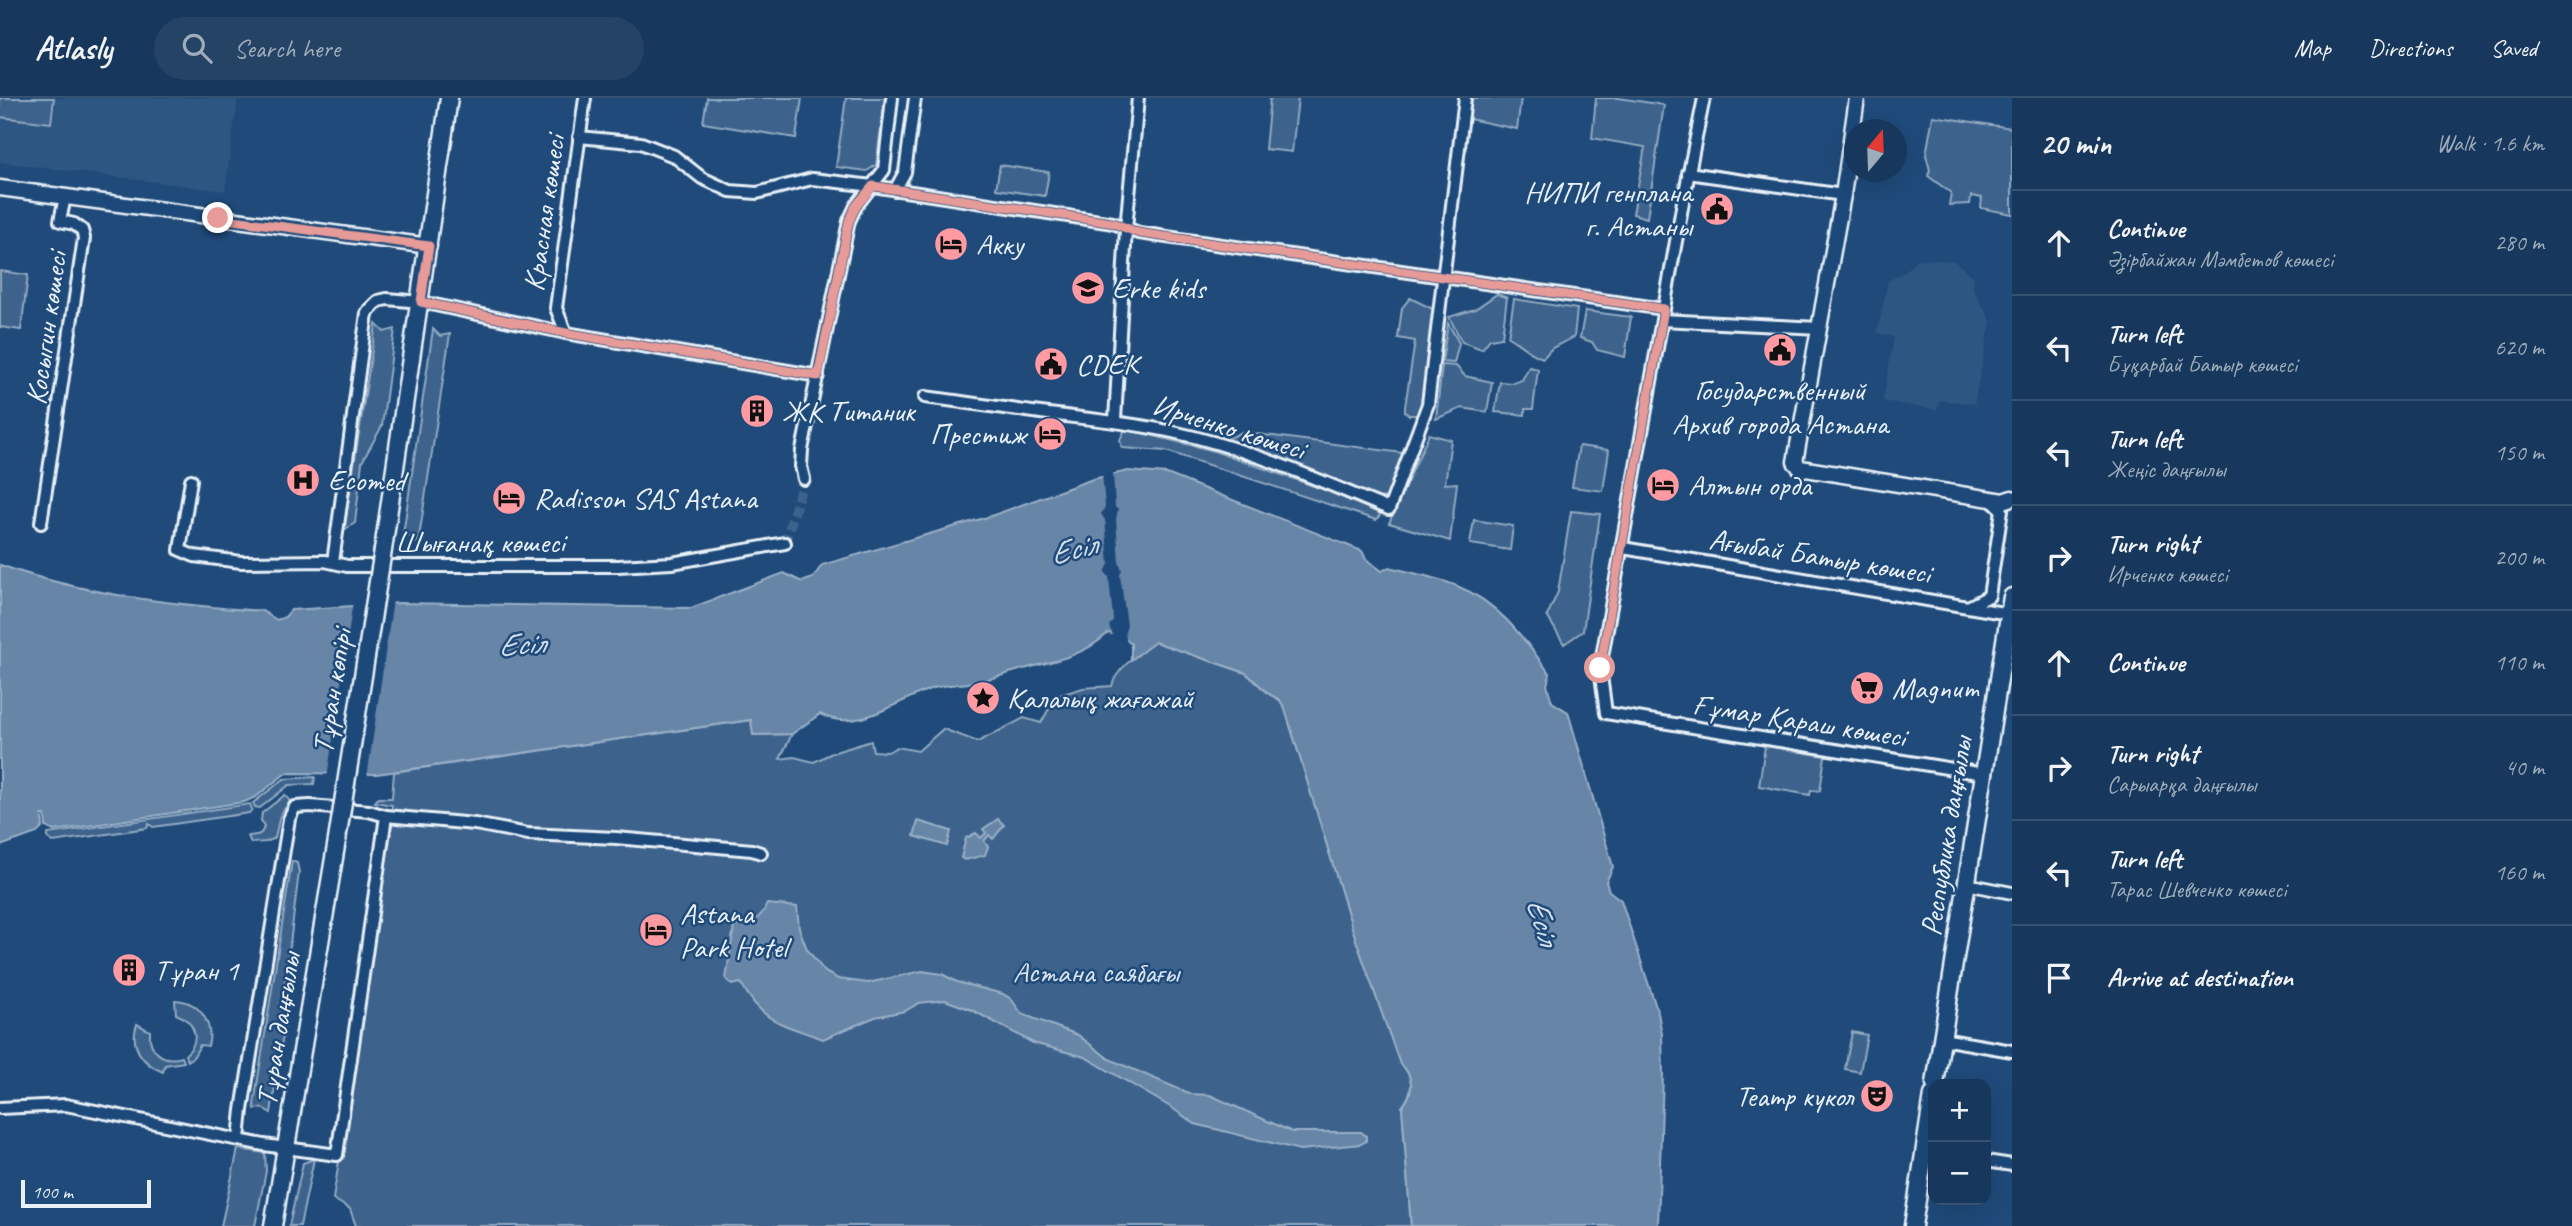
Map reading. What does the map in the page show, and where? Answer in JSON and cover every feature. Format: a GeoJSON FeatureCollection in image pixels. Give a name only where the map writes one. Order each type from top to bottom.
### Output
{"type":"FeatureCollection","features":[{"type":"Feature","properties":{"kind":"main road","name":"Тұран көпірі"},"geometry":{"type":"LineString","coordinates":[[337,840],[421,302],[449,98]]}},
{"type":"Feature","properties":{"kind":"main road","name":"Республика даңғылы"},"geometry":{"type":"LineString","coordinates":[[1936,1079],[2010,610]]}},
{"type":"Feature","properties":{"kind":"main road","name":"Тұран даңғылы"},"geometry":{"type":"LineString","coordinates":[[273,1226],[337,840]]}},
{"type":"Feature","properties":{"kind":"main road"},"geometry":{"type":"LineString","coordinates":[[1913,1226],[1909,1206],[1928,1155]]}},
{"type":"Feature","properties":{"kind":"street","name":"Красная көшесі"},"geometry":{"type":"LineString","coordinates":[[566,333],[556,309],[585,98]]}},
{"type":"Feature","properties":{"kind":"street"},"geometry":{"type":"LineString","coordinates":[[804,479],[802,450],[849,221],[856,206],[884,170],[892,98]]}},
{"type":"Feature","properties":{"kind":"street"},"geometry":{"type":"LineString","coordinates":[[895,190],[905,172],[915,98]]}},
{"type":"Feature","properties":{"kind":"street"},"geometry":{"type":"LineString","coordinates":[[1115,420],[1126,229],[1138,98]]}},
{"type":"Feature","properties":{"kind":"street"},"geometry":{"type":"LineString","coordinates":[[1444,276],[1465,98]]}},
{"type":"Feature","properties":{"kind":"street"},"geometry":{"type":"LineString","coordinates":[[1623,548],[1688,173],[1704,98]]}},
{"type":"Feature","properties":{"kind":"street"},"geometry":{"type":"LineString","coordinates":[[1857,98],[1843,195],[1795,462],[1800,468],[2003,500],[2012,498]]}},
{"type":"Feature","properties":{"kind":"street"},"geometry":{"type":"LineString","coordinates":[[579,137],[640,144],[674,156],[702,178],[730,191],[757,193],[812,179],[873,186],[1113,223],[1139,233],[1444,276],[1663,314],[1819,328]]}},
{"type":"Feature","properties":{"kind":"street"},"geometry":{"type":"LineString","coordinates":[[1688,173],[1843,195]]}},
{"type":"Feature","properties":{"kind":"street"},"geometry":{"type":"LineString","coordinates":[[0,188],[429,246]]}},
{"type":"Feature","properties":{"kind":"street","name":"Косыгин көшесі"},"geometry":{"type":"LineString","coordinates":[[41,523],[84,238],[82,230],[74,224],[61,221],[65,197]]}},
{"type":"Feature","properties":{"kind":"street","name":"Ирченко көшесі"},"geometry":{"type":"LineString","coordinates":[[925,397],[1115,420],[1175,432],[1294,470],[1389,509],[1428,404],[1444,276]]}},
{"type":"Feature","properties":{"kind":"street"},"geometry":{"type":"LineString","coordinates":[[334,562],[367,313],[378,301],[387,299],[421,302],[566,333],[818,376]]}},
{"type":"Feature","properties":{"kind":"street","name":"Шығанақ көшесі"},"geometry":{"type":"LineString","coordinates":[[191,480],[179,545],[182,552],[241,562],[334,562],[347,566],[618,566],[672,563],[785,543]]}},
{"type":"Feature","properties":{"kind":"street"},"geometry":{"type":"LineString","coordinates":[[1970,606],[1989,596],[2002,510],[1994,502],[1982,497]]}},
{"type":"Feature","properties":{"kind":"street","name":"Ағыбай Батыр көшесі"},"geometry":{"type":"LineString","coordinates":[[1623,548],[1970,606],[2010,610]]}},
{"type":"Feature","properties":{"kind":"street","name":"Ғұмар Қараш көшесі"},"geometry":{"type":"LineString","coordinates":[[1623,548],[1600,668],[1606,713],[1984,774]]}},
{"type":"Feature","properties":{"kind":"street"},"geometry":{"type":"LineString","coordinates":[[239,1139],[290,813],[299,805],[475,824],[528,834],[616,838],[761,853]]}},
{"type":"Feature","properties":{"kind":"street"},"geometry":{"type":"LineString","coordinates":[[0,1108],[66,1105],[286,1148],[337,1155],[386,816]]}},
{"type":"Feature","properties":{"kind":"street"},"geometry":{"type":"LineString","coordinates":[[1966,884],[2012,893]]}},
{"type":"Feature","properties":{"kind":"street"},"geometry":{"type":"LineString","coordinates":[[1942,1039],[2012,1051]]}},
{"type":"Feature","properties":{"kind":"street"},"geometry":{"type":"LineString","coordinates":[[1991,1162],[2012,1165]]}},
{"type":"Feature","properties":{"kind":"shaded area"},"geometry":{"type":"Polygon","coordinates":[[[0,98],[238,98],[225,191],[0,162],[0,98]]]}},
{"type":"Feature","properties":{"kind":"shaded area"},"geometry":{"type":"Polygon","coordinates":[[[1917,259],[1954,261],[1974,277],[1973,289],[1991,321],[1974,404],[1940,400],[1937,410],[1883,401],[1894,337],[1877,333],[1888,281],[1905,272],[1917,259]]]}},
{"type":"Feature","properties":{"kind":"green space"},"geometry":{"type":"Polygon","coordinates":[[[0,98],[54,98],[51,123],[0,117],[0,98]]]}},
{"type":"Feature","properties":{"kind":"green space"},"geometry":{"type":"Polygon","coordinates":[[[707,98],[802,98],[796,138],[703,123],[707,98]]]}},
{"type":"Feature","properties":{"kind":"green space"},"geometry":{"type":"Polygon","coordinates":[[[846,98],[885,98],[876,165],[867,171],[836,167],[846,98]]]}},
{"type":"Feature","properties":{"kind":"green space"},"geometry":{"type":"Polygon","coordinates":[[[1270,98],[1298,98],[1292,152],[1265,149],[1270,98]]]}},
{"type":"Feature","properties":{"kind":"green space"},"geometry":{"type":"Polygon","coordinates":[[[1472,98],[1521,98],[1517,129],[1469,119],[1472,98]]]}},
{"type":"Feature","properties":{"kind":"green space"},"geometry":{"type":"Polygon","coordinates":[[[1596,98],[1619,98],[1664,105],[1647,218],[1633,214],[1645,147],[1592,138],[1596,98]]]}},
{"type":"Feature","properties":{"kind":"green space"},"geometry":{"type":"Polygon","coordinates":[[[1933,116],[2012,128],[2012,214],[1981,208],[1982,198],[1971,196],[1970,204],[1949,205],[1951,193],[1928,176],[1930,170],[1926,155],[1933,116]]]}},
{"type":"Feature","properties":{"kind":"green space"},"geometry":{"type":"Polygon","coordinates":[[[1000,165],[1049,172],[1045,196],[996,189],[1000,165]]]}},
{"type":"Feature","properties":{"kind":"green space"},"geometry":{"type":"Polygon","coordinates":[[[0,271],[28,275],[21,330],[0,327],[0,271]]]}},
{"type":"Feature","properties":{"kind":"green space"},"geometry":{"type":"Polygon","coordinates":[[[1497,294],[1507,298],[1502,337],[1490,339],[1482,349],[1462,342],[1449,317],[1475,309],[1497,294]]]}},
{"type":"Feature","properties":{"kind":"green space"},"geometry":{"type":"Polygon","coordinates":[[[1410,298],[1435,310],[1418,415],[1405,412],[1415,341],[1398,338],[1402,308],[1410,298]]]}},
{"type":"Feature","properties":{"kind":"green space"},"geometry":{"type":"Polygon","coordinates":[[[1514,299],[1577,309],[1574,337],[1552,348],[1543,358],[1529,351],[1508,337],[1514,299]]]}},
{"type":"Feature","properties":{"kind":"green space"},"geometry":{"type":"Polygon","coordinates":[[[1585,311],[1631,317],[1625,357],[1597,350],[1592,342],[1580,338],[1585,311]]]}},
{"type":"Feature","properties":{"kind":"green space"},"geometry":{"type":"Polygon","coordinates":[[[1448,323],[1459,343],[1454,363],[1442,362],[1448,323]]]}},
{"type":"Feature","properties":{"kind":"green space"},"geometry":{"type":"Polygon","coordinates":[[[376,324],[384,332],[395,329],[382,426],[362,462],[355,523],[344,530],[376,324]]]}},
{"type":"Feature","properties":{"kind":"green space"},"geometry":{"type":"Polygon","coordinates":[[[433,329],[440,336],[450,334],[418,544],[415,538],[403,535],[433,329]]]}},
{"type":"Feature","properties":{"kind":"green space"},"geometry":{"type":"Polygon","coordinates":[[[1442,365],[1456,366],[1465,376],[1492,382],[1487,412],[1462,408],[1436,419],[1442,365]]]}},
{"type":"Feature","properties":{"kind":"green space"},"geometry":{"type":"Polygon","coordinates":[[[1529,367],[1538,369],[1533,409],[1525,409],[1525,415],[1495,412],[1500,382],[1513,383],[1522,380],[1529,367]]]}},
{"type":"Feature","properties":{"kind":"green space"},"geometry":{"type":"Polygon","coordinates":[[[1125,429],[1211,450],[1325,490],[1381,514],[1376,520],[1166,451],[1122,448],[1120,440],[1125,429]]]}},
{"type":"Feature","properties":{"kind":"green space"},"geometry":{"type":"Polygon","coordinates":[[[1242,432],[1403,453],[1388,497],[1376,498],[1225,440],[1242,432]]]}},
{"type":"Feature","properties":{"kind":"green space"},"geometry":{"type":"Polygon","coordinates":[[[1429,434],[1451,440],[1445,484],[1457,483],[1450,541],[1389,523],[1429,434]]]}},
{"type":"Feature","properties":{"kind":"green space"},"geometry":{"type":"Polygon","coordinates":[[[1579,446],[1609,450],[1603,491],[1572,487],[1579,446]]]}},
{"type":"Feature","properties":{"kind":"green space"},"geometry":{"type":"Polygon","coordinates":[[[1571,511],[1600,514],[1583,631],[1564,644],[1547,616],[1558,592],[1571,511]]]}},
{"type":"Feature","properties":{"kind":"green space"},"geometry":{"type":"Polygon","coordinates":[[[1474,520],[1513,526],[1510,550],[1470,544],[1474,520]]]}},
{"type":"Feature","properties":{"kind":"green space","name":"Астана саябағы"},"geometry":{"type":"Polygon","coordinates":[[[1155,642],[1246,673],[1269,694],[1280,700],[1285,709],[1357,942],[1400,1064],[1411,1079],[1409,1096],[1402,1107],[1411,1226],[356,1226],[350,1209],[333,1199],[391,827],[392,805],[375,802],[378,798],[392,798],[394,772],[751,720],[754,735],[792,734],[780,759],[794,757],[814,762],[832,753],[871,741],[873,751],[888,752],[897,747],[918,751],[943,729],[978,742],[1024,718],[1041,723],[1056,696],[1083,688],[1112,686],[1123,667],[1155,642]]]}},
{"type":"Feature","properties":{"kind":"green space"},"geometry":{"type":"Polygon","coordinates":[[[1765,746],[1825,756],[1820,791],[1811,790],[1810,795],[1759,786],[1765,746]]]}},
{"type":"Feature","properties":{"kind":"green space"},"geometry":{"type":"Polygon","coordinates":[[[315,777],[314,784],[289,785],[260,808],[253,803],[284,779],[315,777]]]}},
{"type":"Feature","properties":{"kind":"green space"},"geometry":{"type":"Polygon","coordinates":[[[285,795],[290,801],[280,815],[275,838],[251,843],[248,836],[262,832],[262,813],[285,795]]]}},
{"type":"Feature","properties":{"kind":"green space"},"geometry":{"type":"Polygon","coordinates":[[[250,804],[252,809],[249,813],[153,827],[149,824],[147,828],[53,842],[48,838],[48,834],[250,804]]]}},
{"type":"Feature","properties":{"kind":"green space"},"geometry":{"type":"Polygon","coordinates":[[[292,861],[297,863],[299,872],[285,984],[288,1002],[271,1113],[262,1108],[255,1109],[254,1104],[292,861]]]}},
{"type":"Feature","properties":{"kind":"green space"},"geometry":{"type":"Polygon","coordinates":[[[175,1000],[184,1001],[198,1009],[209,1030],[208,1046],[200,1045],[188,1061],[185,1055],[193,1044],[194,1032],[188,1021],[176,1014],[175,1000]]]}},
{"type":"Feature","properties":{"kind":"green space"},"geometry":{"type":"Polygon","coordinates":[[[137,1024],[150,1031],[151,1044],[158,1053],[168,1058],[182,1057],[184,1062],[165,1065],[163,1072],[149,1064],[136,1047],[137,1024]]]}},
{"type":"Feature","properties":{"kind":"green space"},"geometry":{"type":"Polygon","coordinates":[[[1852,1032],[1867,1035],[1860,1072],[1845,1069],[1852,1032]]]}},
{"type":"Feature","properties":{"kind":"green space"},"geometry":{"type":"Polygon","coordinates":[[[238,1149],[265,1153],[266,1171],[255,1226],[221,1226],[238,1149]]]}},
{"type":"Feature","properties":{"kind":"green space"},"geometry":{"type":"Polygon","coordinates":[[[314,1159],[300,1226],[289,1226],[303,1163],[314,1159]]]}},
{"type":"Feature","properties":{"kind":"water","name":"Есіл"},"geometry":{"type":"Polygon","coordinates":[[[1128,471],[1167,474],[1362,551],[1366,559],[1382,571],[1389,567],[1424,575],[1472,593],[1510,623],[1550,674],[1547,685],[1552,702],[1568,712],[1613,867],[1606,882],[1609,891],[1621,900],[1658,1013],[1662,1034],[1663,1074],[1658,1226],[1411,1226],[1402,1107],[1411,1090],[1410,1079],[1400,1064],[1356,940],[1285,709],[1280,700],[1269,694],[1246,673],[1155,642],[1131,660],[1131,644],[1122,636],[1108,633],[1088,648],[1067,657],[985,680],[936,687],[863,718],[834,719],[820,714],[792,734],[753,735],[751,720],[377,774],[286,773],[256,797],[244,802],[54,831],[46,827],[45,815],[42,815],[43,827],[37,833],[0,846],[0,565],[97,591],[195,606],[262,611],[277,620],[285,617],[291,610],[399,603],[691,608],[784,573],[802,582],[813,578],[822,565],[991,516],[1093,479],[1128,471]]]}},
{"type":"Feature","properties":{"kind":"water"},"geometry":{"type":"Polygon","coordinates":[[[998,819],[1004,825],[993,839],[989,835],[984,841],[988,847],[985,855],[965,860],[961,858],[966,838],[976,833],[981,838],[986,833],[983,829],[998,819]]]}},
{"type":"Feature","properties":{"kind":"water"},"geometry":{"type":"Polygon","coordinates":[[[918,821],[951,831],[947,846],[914,836],[918,821]]]}},
{"type":"Feature","properties":{"kind":"water"},"geometry":{"type":"Polygon","coordinates":[[[767,904],[797,907],[799,928],[807,949],[825,972],[838,979],[868,983],[922,971],[942,974],[957,982],[1003,994],[1011,999],[1022,1014],[1078,1035],[1109,1059],[1190,1094],[1210,1095],[1292,1132],[1361,1132],[1366,1136],[1366,1141],[1361,1144],[1300,1150],[1195,1124],[1085,1057],[1033,1043],[972,1010],[945,1000],[919,1003],[905,1011],[875,1017],[823,1039],[785,1026],[757,1007],[741,983],[732,985],[726,979],[734,926],[754,920],[762,914],[767,904]]]}},
{"type":"Feature","properties":{"kind":"pier"},"geometry":{"type":"Polygon","coordinates":[[[1113,471],[1127,646],[1120,639],[1114,638],[1109,626],[1113,620],[1109,577],[1105,572],[1109,564],[1105,520],[1101,514],[1105,507],[1102,473],[1113,471]]]}},
{"type":"Feature","properties":{"kind":"pier"},"geometry":{"type":"Polygon","coordinates":[[[393,600],[367,778],[327,778],[353,601],[393,600]]]}},
{"type":"Feature","properties":{"kind":"tunnel"},"geometry":{"type":"LineString","coordinates":[[785,543],[804,479]]}},
{"type":"Feature","properties":{"kind":"place","name":"НИПИ генплана г. Астаны"},"geometry":{"type":"Point","coordinates":[1717,209]}},
{"type":"Feature","properties":{"kind":"place","name":"Акку"},"geometry":{"type":"Point","coordinates":[951,244]}},
{"type":"Feature","properties":{"kind":"place","name":"Erke kids"},"geometry":{"type":"Point","coordinates":[1088,288]}},
{"type":"Feature","properties":{"kind":"place","name":"Государственный Архив города Астана"},"geometry":{"type":"Point","coordinates":[1780,350]}},
{"type":"Feature","properties":{"kind":"place","name":"CDEK"},"geometry":{"type":"Point","coordinates":[1051,364]}},
{"type":"Feature","properties":{"kind":"place","name":"ЖК Титаник"},"geometry":{"type":"Point","coordinates":[757,411]}},
{"type":"Feature","properties":{"kind":"place","name":"Престиж"},"geometry":{"type":"Point","coordinates":[1050,434]}},
{"type":"Feature","properties":{"kind":"place","name":"Ecomed"},"geometry":{"type":"Point","coordinates":[303,480]}},
{"type":"Feature","properties":{"kind":"place","name":"Алтын орда"},"geometry":{"type":"Point","coordinates":[1663,485]}},
{"type":"Feature","properties":{"kind":"place","name":"Radisson SAS Astana"},"geometry":{"type":"Point","coordinates":[509,498]}},
{"type":"Feature","properties":{"kind":"place","name":"Magnum"},"geometry":{"type":"Point","coordinates":[1867,688]}},
{"type":"Feature","properties":{"kind":"place","name":"Қалалық жағажай"},"geometry":{"type":"Point","coordinates":[983,698]}},
{"type":"Feature","properties":{"kind":"place","name":"Astana Park Hotel"},"geometry":{"type":"Point","coordinates":[656,930]}},
{"type":"Feature","properties":{"kind":"place","name":"Тұран 1"},"geometry":{"type":"Point","coordinates":[129,970]}},
{"type":"Feature","properties":{"kind":"place","name":"Театр кукол"},"geometry":{"type":"Point","coordinates":[1877,1096]}},
{"type":"Feature","properties":{"kind":"route"},"geometry":{"type":"LineString","coordinates":[[218,218],[429,246],[421,302],[566,333],[818,376],[849,221],[856,206],[873,186],[1113,223],[1139,233],[1664,309],[1600,668]]}}]}
